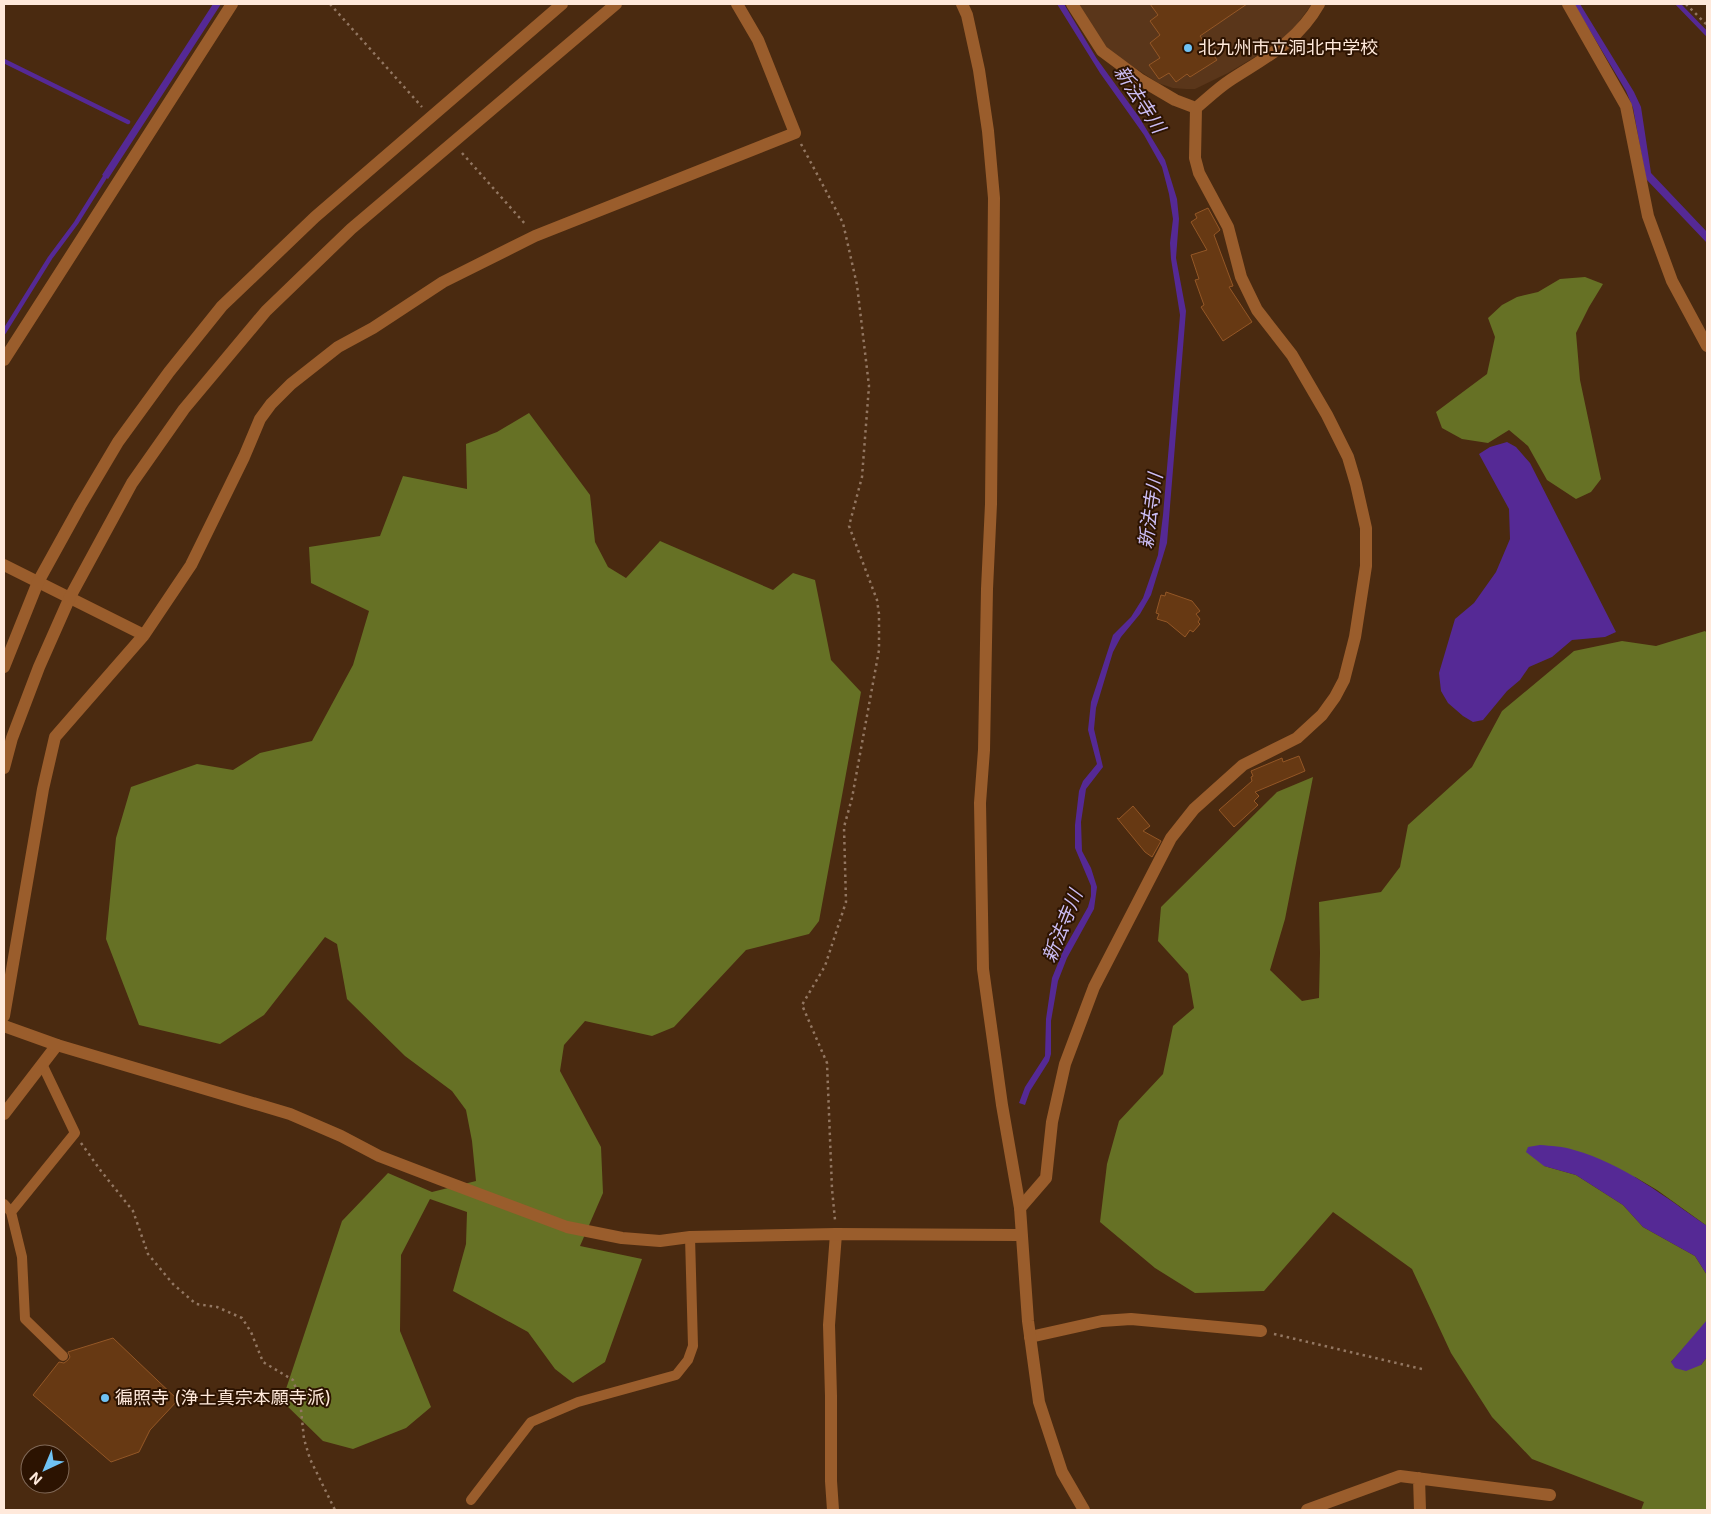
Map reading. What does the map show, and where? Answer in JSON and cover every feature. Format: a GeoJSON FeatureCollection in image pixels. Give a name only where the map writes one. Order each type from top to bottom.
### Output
{"type":"FeatureCollection","features":[{"type":"Feature","properties":{"kind":"street"},"geometry":{"type":"LineString","coordinates":[[4,360],[232,4]]}},
{"type":"Feature","properties":{"kind":"street"},"geometry":{"type":"LineString","coordinates":[[4,667],[38,582],[118,442],[168,372],[222,306],[315,217],[562,4]]}},
{"type":"Feature","properties":{"kind":"street"},"geometry":{"type":"LineString","coordinates":[[4,768],[12,738],[39,667],[70,597],[132,483],[184,409],[266,311],[352,229],[616,4]]}},
{"type":"Feature","properties":{"kind":"street"},"geometry":{"type":"LineString","coordinates":[[4,1016],[43,789],[55,737],[144,635],[191,565],[244,457],[260,419],[290,384],[338,347],[373,328],[443,282],[535,236],[794,133],[758,40],[740,4]]}},
{"type":"Feature","properties":{"kind":"street"},"geometry":{"type":"LineString","coordinates":[[962,4],[967,15],[979,70],[988,131],[994,198],[991,504],[987,589],[984,750],[980,803],[983,969],[1002,1105],[1020,1208],[1030,1337],[1039,1402],[1062,1472],[1084,1510]]}},
{"type":"Feature","properties":{"kind":"street"},"geometry":{"type":"LineString","coordinates":[[1072,4],[1102,51],[1141,80],[1174,100],[1196,108]]}},
{"type":"Feature","properties":{"kind":"street"},"geometry":{"type":"LineString","coordinates":[[1020,1208],[1046,1178],[1052,1122],[1065,1064],[1094,988],[1172,838],[1194,809],[1243,765],[1297,738],[1322,715],[1336,697],[1344,680],[1355,637],[1366,566],[1366,528],[1348,457],[1327,415],[1292,355],[1257,310],[1241,277],[1228,227],[1199,173],[1195,158],[1196,108],[1228,82],[1268,58],[1297,34],[1312,17],[1319,4]]}},
{"type":"Feature","properties":{"kind":"street"},"geometry":{"type":"LineString","coordinates":[[1568,4],[1626,106],[1648,216],[1672,281],[1707,346]]}},
{"type":"Feature","properties":{"kind":"street"},"geometry":{"type":"LineString","coordinates":[[4,565],[144,635]]}},
{"type":"Feature","properties":{"kind":"street"},"geometry":{"type":"LineString","coordinates":[[4,1026],[57,1045],[290,1114],[341,1136],[379,1156],[567,1227],[622,1238],[660,1241],[690,1237],[836,1234],[1022,1235]]}},
{"type":"Feature","properties":{"kind":"street"},"geometry":{"type":"LineString","coordinates":[[4,1114],[57,1045]]}},
{"type":"Feature","properties":{"kind":"street"},"geometry":{"type":"LineString","coordinates":[[833,1510],[829,1325],[836,1234]]}},
{"type":"Feature","properties":{"kind":"street"},"geometry":{"type":"LineString","coordinates":[[1030,1337],[1102,1321],[1131,1320],[1261,1331]]}},
{"type":"Feature","properties":{"kind":"street"},"geometry":{"type":"LineString","coordinates":[[1307,1510],[1400,1476],[1550,1495]]}},
{"type":"Feature","properties":{"kind":"street"},"geometry":{"type":"LineString","coordinates":[[1419,1478],[1420,1510]]}},
{"type":"Feature","properties":{"kind":"lane"},"geometry":{"type":"LineString","coordinates":[[4,1222],[75,1133],[42,1064]]}},
{"type":"Feature","properties":{"kind":"lane"},"geometry":{"type":"LineString","coordinates":[[4,1204],[11,1212],[22,1257],[25,1319],[63,1356]]}},
{"type":"Feature","properties":{"kind":"lane"},"geometry":{"type":"LineString","coordinates":[[471,1500],[531,1422],[578,1402],[676,1375],[688,1360],[693,1346],[690,1237]]}},
{"type":"Feature","properties":{"kind":"path"},"geometry":{"type":"LineString","coordinates":[[1686,4],[1707,25]]}},
{"type":"Feature","properties":{"kind":"path"},"geometry":{"type":"LineString","coordinates":[[794,133],[843,223],[857,285],[868,386],[862,477],[849,526],[877,600],[879,614],[879,650],[852,798],[844,827],[846,902],[825,966],[802,1005],[827,1062],[832,1189],[836,1234]]}},
{"type":"Feature","properties":{"kind":"path"},"geometry":{"type":"LineString","coordinates":[[75,1133],[101,1171],[133,1211],[148,1254],[174,1284],[196,1304],[217,1307],[242,1318],[251,1332],[263,1362],[293,1380],[300,1400],[304,1439],[310,1459],[335,1510]]}},
{"type":"Feature","properties":{"kind":"path"},"geometry":{"type":"LineString","coordinates":[[1261,1331],[1422,1369]]}},
{"type":"Feature","properties":{"kind":"shaded area"},"geometry":{"type":"Polygon","coordinates":[[[213,4],[221,4],[108,179],[102,175],[213,4]]]}},
{"type":"Feature","properties":{"kind":"shaded area"},"geometry":{"type":"Polygon","coordinates":[[[1057,4],[1064,4],[1097,59],[1139,117],[1165,160],[1177,199],[1179,219],[1176,258],[1186,311],[1167,543],[1151,595],[1140,614],[1121,637],[1113,652],[1096,708],[1094,729],[1103,767],[1086,789],[1081,822],[1082,851],[1091,868],[1097,887],[1094,909],[1067,958],[1058,981],[1051,1021],[1051,1054],[1049,1061],[1030,1091],[1025,1105],[1019,1103],[1025,1087],[1045,1056],[1046,1019],[1052,978],[1063,951],[1088,907],[1091,896],[1091,886],[1075,848],[1075,825],[1079,791],[1083,781],[1097,764],[1088,730],[1091,702],[1113,635],[1131,617],[1143,598],[1158,555],[1180,315],[1171,259],[1170,243],[1173,219],[1162,167],[1144,135],[1100,73],[1057,4]]]}},
{"type":"Feature","properties":{"kind":"shaded area","name":"北九州市立洞北中学校"},"geometry":{"type":"Polygon","coordinates":[[[1078,4],[1312,4],[1292,31],[1275,45],[1228,73],[1195,89],[1186,89],[1173,88],[1158,83],[1109,51],[1078,4]]]}},
{"type":"Feature","properties":{"kind":"shaded area"},"geometry":{"type":"Polygon","coordinates":[[[1574,4],[1580,4],[1634,92],[1641,107],[1651,173],[1707,232],[1707,243],[1646,179],[1633,108],[1626,91],[1574,4]]]}},
{"type":"Feature","properties":{"kind":"shaded area"},"geometry":{"type":"Polygon","coordinates":[[[1507,442],[1516,447],[1530,463],[1616,632],[1605,637],[1572,640],[1552,657],[1529,667],[1520,680],[1507,691],[1483,720],[1473,722],[1448,703],[1441,691],[1439,673],[1455,619],[1474,603],[1496,572],[1510,539],[1509,509],[1479,454],[1490,447],[1507,442]]]}},
{"type":"Feature","properties":{"kind":"shaded area"},"geometry":{"type":"Polygon","coordinates":[[[1540,1145],[1570,1149],[1610,1164],[1644,1182],[1707,1226],[1707,1275],[1695,1256],[1643,1227],[1623,1205],[1576,1175],[1544,1166],[1526,1152],[1528,1147],[1540,1145]]]}},
{"type":"Feature","properties":{"kind":"shaded area"},"geometry":{"type":"Polygon","coordinates":[[[1707,1320],[1707,1357],[1701,1365],[1686,1371],[1675,1368],[1671,1362],[1707,1320]]]}},
{"type":"Feature","properties":{"kind":"green space"},"geometry":{"type":"Polygon","coordinates":[[[1585,277],[1603,284],[1576,333],[1580,380],[1601,479],[1591,492],[1576,499],[1547,480],[1528,446],[1509,430],[1488,443],[1462,439],[1442,428],[1436,412],[1487,374],[1495,337],[1488,318],[1502,305],[1517,297],[1538,292],[1560,279],[1585,277]]]}},
{"type":"Feature","properties":{"kind":"green space"},"geometry":{"type":"Polygon","coordinates":[[[529,413],[590,495],[595,542],[608,567],[626,578],[660,541],[773,590],[793,573],[815,580],[831,660],[861,692],[819,921],[809,934],[746,950],[674,1027],[652,1036],[585,1021],[564,1045],[560,1071],[601,1147],[603,1193],[580,1246],[642,1259],[605,1362],[573,1383],[555,1369],[528,1332],[453,1291],[466,1244],[467,1212],[430,1199],[401,1255],[400,1331],[431,1407],[406,1428],[353,1449],[323,1441],[282,1401],[342,1221],[388,1173],[432,1192],[476,1181],[472,1141],[466,1110],[452,1091],[405,1056],[347,999],[337,944],[325,937],[264,1015],[220,1044],[139,1025],[106,939],[116,838],[131,787],[197,764],[233,770],[260,753],[312,741],[353,665],[369,611],[311,583],[309,547],[380,536],[403,476],[467,489],[466,444],[497,432],[529,413]]]}},
{"type":"Feature","properties":{"kind":"green space"},"geometry":{"type":"Polygon","coordinates":[[[1705,631],[1707,633],[1707,1226],[1657,1190],[1635,1177],[1544,1166],[1576,1175],[1623,1205],[1643,1227],[1695,1256],[1707,1275],[1707,1322],[1671,1362],[1701,1365],[1707,1357],[1707,1510],[1641,1510],[1644,1502],[1532,1459],[1492,1417],[1451,1353],[1412,1269],[1333,1212],[1264,1291],[1195,1293],[1155,1268],[1100,1222],[1107,1164],[1119,1121],[1163,1074],[1173,1026],[1194,1008],[1188,974],[1158,941],[1161,907],[1277,792],[1313,777],[1285,919],[1270,970],[1302,1001],[1319,998],[1319,902],[1381,892],[1400,867],[1408,825],[1472,767],[1502,711],[1574,651],[1622,641],[1656,646],[1705,631]]]}},
{"type":"Feature","properties":{"kind":"building"},"geometry":{"type":"Polygon","coordinates":[[[1150,4],[1247,4],[1200,36],[1217,60],[1190,77],[1187,74],[1176,82],[1169,73],[1159,79],[1149,65],[1160,58],[1150,43],[1160,35],[1150,21],[1158,15],[1150,4]]]}},
{"type":"Feature","properties":{"kind":"building"},"geometry":{"type":"Polygon","coordinates":[[[1208,208],[1220,230],[1214,235],[1233,286],[1229,287],[1252,322],[1223,341],[1201,307],[1204,305],[1195,280],[1199,279],[1191,255],[1207,250],[1191,222],[1197,218],[1195,214],[1208,208]]]}},
{"type":"Feature","properties":{"kind":"building"},"geometry":{"type":"Polygon","coordinates":[[[1166,592],[1192,601],[1200,611],[1196,614],[1200,619],[1198,622],[1200,624],[1193,632],[1190,630],[1185,637],[1167,622],[1157,619],[1159,614],[1156,613],[1161,595],[1165,596],[1166,592]]]}},
{"type":"Feature","properties":{"kind":"building"},"geometry":{"type":"Polygon","coordinates":[[[1299,756],[1305,771],[1255,792],[1259,796],[1254,801],[1258,805],[1234,827],[1219,810],[1252,781],[1251,771],[1282,758],[1283,762],[1299,756]]]}},
{"type":"Feature","properties":{"kind":"building"},"geometry":{"type":"Polygon","coordinates":[[[1133,806],[1150,826],[1143,831],[1161,841],[1152,857],[1145,852],[1117,818],[1119,819],[1133,806]]]}},
{"type":"Feature","properties":{"kind":"building","name":"徧照寺 (浄土真宗本願寺派)"},"geometry":{"type":"Polygon","coordinates":[[[113,1338],[178,1400],[150,1430],[139,1452],[111,1462],[33,1395],[59,1362],[64,1363],[68,1360],[70,1357],[68,1352],[113,1338]]]}},
{"type":"Feature","properties":{"kind":"waterway"},"geometry":{"type":"LineString","coordinates":[[1678,4],[1707,34]]}},
{"type":"Feature","properties":{"kind":"waterway"},"geometry":{"type":"LineString","coordinates":[[4,61],[128,122]]}},
{"type":"Feature","properties":{"kind":"waterway"},"geometry":{"type":"LineString","coordinates":[[4,332],[50,258],[76,223],[108,172]]}},
{"type":"Feature","properties":{"kind":"place","name":"北九州市立洞北中学校"},"geometry":{"type":"Point","coordinates":[1188,48]}},
{"type":"Feature","properties":{"kind":"place","name":"徧照寺 (浄土真宗本願寺派)"},"geometry":{"type":"Point","coordinates":[105,1398]}},
{"type":"Feature","properties":{"kind":"water label","name":"新法寺川"},"geometry":{"type":"Point","coordinates":[1140,99]}},
{"type":"Feature","properties":{"kind":"water label","name":"新法寺川"},"geometry":{"type":"Point","coordinates":[1150,511]}},
{"type":"Feature","properties":{"kind":"water label","name":"新法寺川"},"geometry":{"type":"Point","coordinates":[1062,926]}}]}
